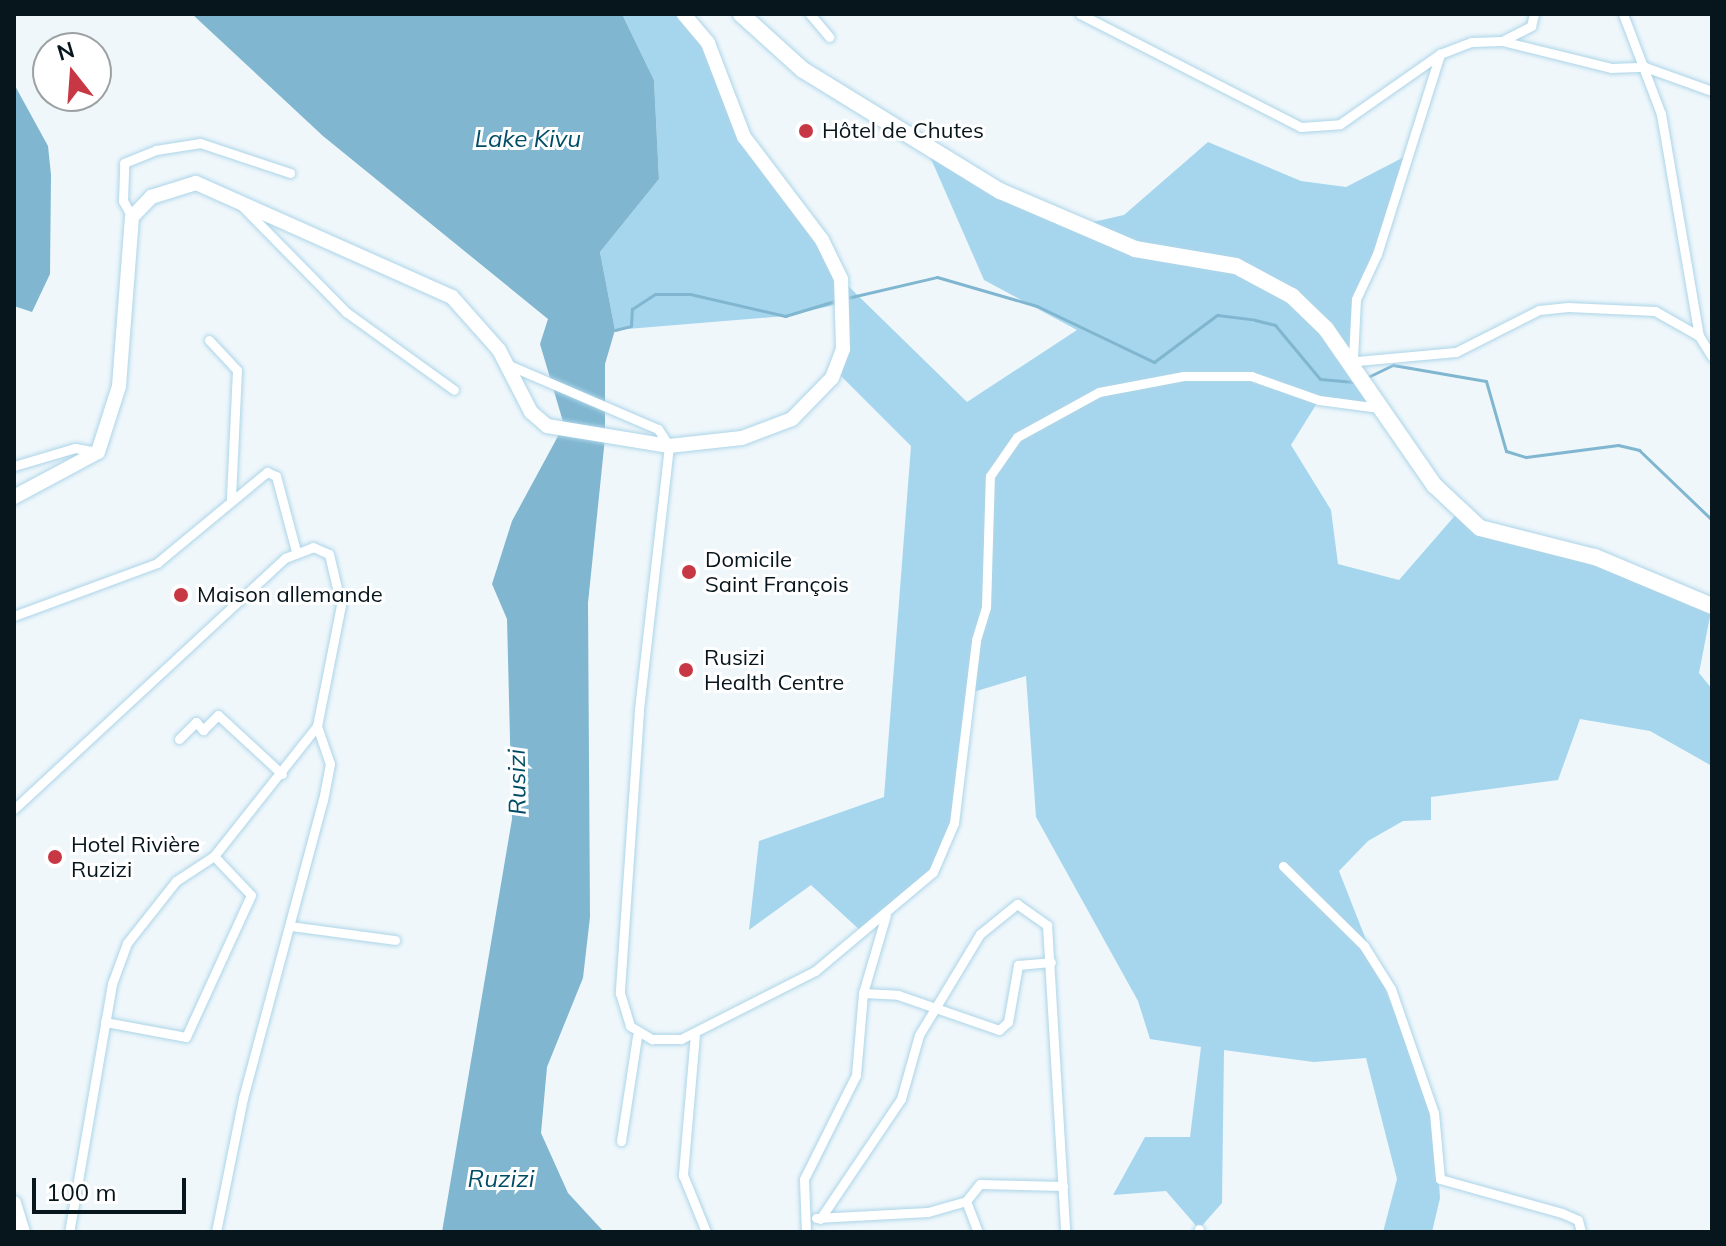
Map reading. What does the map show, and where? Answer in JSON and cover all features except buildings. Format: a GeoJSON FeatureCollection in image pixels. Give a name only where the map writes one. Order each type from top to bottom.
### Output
{"type":"FeatureCollection","features":[{"type":"Feature","properties":{"kind":"highway"},"geometry":{"type":"LineString","coordinates":[[741,14],[803,70],[1000,191],[1135,249],[1262,276],[1313,315],[1351,364],[1434,485],[1480,528],[1595,557],[1712,606]]}},
{"type":"Feature","properties":{"kind":"main road"},"geometry":{"type":"LineString","coordinates":[[14,497],[98,452],[118,394],[132,217],[151,197],[180,185],[234,197],[452,297],[511,366],[531,412],[547,426],[669,446],[742,438],[814,403],[843,349],[841,279],[822,240],[744,137],[708,43],[684,14]]}},
{"type":"Feature","properties":{"kind":"main road"},"geometry":{"type":"LineString","coordinates":[[14,1203],[23,1232]]}},
{"type":"Feature","properties":{"kind":"street"},"geometry":{"type":"LineString","coordinates":[[810,14],[829,37]]}},
{"type":"Feature","properties":{"kind":"street"},"geometry":{"type":"LineString","coordinates":[[1080,14],[1301,127],[1350,119],[1440,54],[1502,41],[1531,26],[1534,14]]}},
{"type":"Feature","properties":{"kind":"street"},"geometry":{"type":"LineString","coordinates":[[1623,14],[1661,114],[1699,336],[1712,357]]}},
{"type":"Feature","properties":{"kind":"street"},"geometry":{"type":"LineString","coordinates":[[1502,41],[1603,66],[1645,67],[1712,91]]}},
{"type":"Feature","properties":{"kind":"street"},"geometry":{"type":"LineString","coordinates":[[1440,54],[1356,299],[1351,364],[1456,352],[1539,310],[1568,307],[1655,311],[1699,336]]}},
{"type":"Feature","properties":{"kind":"street"},"geometry":{"type":"LineString","coordinates":[[132,217],[123,201],[124,163],[156,150],[200,143],[290,173]]}},
{"type":"Feature","properties":{"kind":"street"},"geometry":{"type":"LineString","coordinates":[[234,197],[326,295],[454,390]]}},
{"type":"Feature","properties":{"kind":"street"},"geometry":{"type":"LineString","coordinates":[[209,340],[237,370],[231,498]]}},
{"type":"Feature","properties":{"kind":"street"},"geometry":{"type":"LineString","coordinates":[[511,366],[644,423],[669,446],[639,711],[620,993],[637,1036],[621,1141]]}},
{"type":"Feature","properties":{"kind":"street"},"geometry":{"type":"LineString","coordinates":[[637,1036],[695,1034],[837,958],[933,872],[954,823],[976,640],[986,607],[990,476],[1017,437],[1099,392],[1184,376],[1251,376],[1319,400],[1379,408]]}},
{"type":"Feature","properties":{"kind":"street"},"geometry":{"type":"LineString","coordinates":[[14,466],[75,448],[98,452]]}},
{"type":"Feature","properties":{"kind":"street"},"geometry":{"type":"LineString","coordinates":[[14,616],[137,574],[191,540],[231,498],[262,474],[276,476],[296,551]]}},
{"type":"Feature","properties":{"kind":"street"},"geometry":{"type":"LineString","coordinates":[[14,809],[296,551],[326,551],[339,583],[317,726],[214,856],[176,881],[136,929],[116,971],[69,1232]]}},
{"type":"Feature","properties":{"kind":"street"},"geometry":{"type":"LineString","coordinates":[[179,739],[196,722],[203,730],[218,715],[282,774]]}},
{"type":"Feature","properties":{"kind":"street"},"geometry":{"type":"LineString","coordinates":[[216,1232],[330,764],[317,726]]}},
{"type":"Feature","properties":{"kind":"street"},"geometry":{"type":"LineString","coordinates":[[105,1022],[186,1037],[251,895],[214,856]]}},
{"type":"Feature","properties":{"kind":"street"},"geometry":{"type":"LineString","coordinates":[[1283,866],[1364,946],[1391,989],[1434,1113],[1440,1179],[1562,1213],[1578,1220],[1581,1232]]}},
{"type":"Feature","properties":{"kind":"street"},"geometry":{"type":"LineString","coordinates":[[820,1219],[901,1099],[914,1046],[980,934],[1007,908],[1017,904],[1042,917],[1051,962],[1065,1232]]}},
{"type":"Feature","properties":{"kind":"street"},"geometry":{"type":"LineString","coordinates":[[806,1232],[808,1218],[804,1179],[856,1075],[863,993],[887,912]]}},
{"type":"Feature","properties":{"kind":"street"},"geometry":{"type":"LineString","coordinates":[[290,926],[395,940]]}},
{"type":"Feature","properties":{"kind":"street"},"geometry":{"type":"LineString","coordinates":[[863,993],[898,995],[936,1013],[1004,1028],[1018,965],[1051,962]]}},
{"type":"Feature","properties":{"kind":"street"},"geometry":{"type":"LineString","coordinates":[[695,1034],[683,1175],[706,1232]]}},
{"type":"Feature","properties":{"kind":"street"},"geometry":{"type":"LineString","coordinates":[[808,1218],[928,1212],[966,1201],[980,1184],[1063,1186]]}},
{"type":"Feature","properties":{"kind":"street"},"geometry":{"type":"LineString","coordinates":[[966,1201],[978,1232]]}},
{"type":"Feature","properties":{"kind":"shaded area"},"geometry":{"type":"Polygon","coordinates":[[[622,14],[684,14],[708,43],[736,118],[841,279],[967,402],[1077,330],[984,280],[928,152],[1075,226],[1124,215],[1208,142],[1301,181],[1346,187],[1408,155],[1359,292],[1353,358],[1379,408],[1319,400],[1291,445],[1331,510],[1338,564],[1399,580],[1459,511],[1480,528],[1583,553],[1712,606],[1699,673],[1712,689],[1712,766],[1650,731],[1580,719],[1558,780],[1431,797],[1431,820],[1403,821],[1368,841],[1339,871],[1434,1113],[1440,1198],[1432,1232],[1383,1232],[1397,1179],[1366,1058],[1314,1062],[1224,1050],[1222,1203],[1199,1229],[1166,1191],[1113,1195],[1145,1137],[1190,1137],[1201,1047],[1150,1039],[1138,1001],[1036,817],[1026,676],[970,693],[958,799],[933,872],[863,933],[811,885],[749,930],[759,841],[884,797],[911,446],[835,370],[844,303],[785,316],[615,330],[600,252],[659,179],[654,80],[622,14]]]}},
{"type":"Feature","properties":{"kind":"water"},"geometry":{"type":"Polygon","coordinates":[[[192,14],[622,14],[654,80],[659,179],[600,252],[615,330],[605,364],[605,438],[588,603],[590,917],[583,978],[547,1067],[541,1133],[568,1193],[604,1232],[442,1232],[512,819],[507,619],[492,584],[512,521],[564,425],[540,344],[548,319],[323,136],[192,14]]]}},
{"type":"Feature","properties":{"kind":"water"},"geometry":{"type":"Polygon","coordinates":[[[14,84],[48,146],[51,175],[50,274],[32,312],[14,306],[14,84]]]}},
{"type":"Feature","properties":{"kind":"waterway"},"geometry":{"type":"LineString","coordinates":[[847,298],[937,277],[1037,306],[1154,362],[1217,315],[1255,320],[1275,325],[1320,379],[1358,382]]}},
{"type":"Feature","properties":{"kind":"waterway"},"geometry":{"type":"LineString","coordinates":[[615,330],[631,326],[632,309],[655,294],[690,294],[785,316],[835,301]]}},
{"type":"Feature","properties":{"kind":"waterway"},"geometry":{"type":"LineString","coordinates":[[1368,377],[1393,365],[1486,381],[1506,451],[1526,457],[1618,445],[1639,450],[1712,520]]}},
{"type":"Feature","properties":{"kind":"place","name":"Hôtel de Chutes"},"geometry":{"type":"Point","coordinates":[806,131]}},
{"type":"Feature","properties":{"kind":"place","name":"Domicile Saint François"},"geometry":{"type":"Point","coordinates":[689,572]}},
{"type":"Feature","properties":{"kind":"place","name":"Maison allemande"},"geometry":{"type":"Point","coordinates":[181,595]}},
{"type":"Feature","properties":{"kind":"place","name":"Rusizi Health Centre"},"geometry":{"type":"Point","coordinates":[686,670]}},
{"type":"Feature","properties":{"kind":"place","name":"Hotel Rivière Ruzizi"},"geometry":{"type":"Point","coordinates":[55,857]}},
{"type":"Feature","properties":{"kind":"water label","name":"Lake Kivu"},"geometry":{"type":"Point","coordinates":[528,139]}},
{"type":"Feature","properties":{"kind":"water label","name":"Rusizi"},"geometry":{"type":"Point","coordinates":[517,782]}},
{"type":"Feature","properties":{"kind":"water label","name":"Ruzizi"},"geometry":{"type":"Point","coordinates":[501,1179]}}]}
